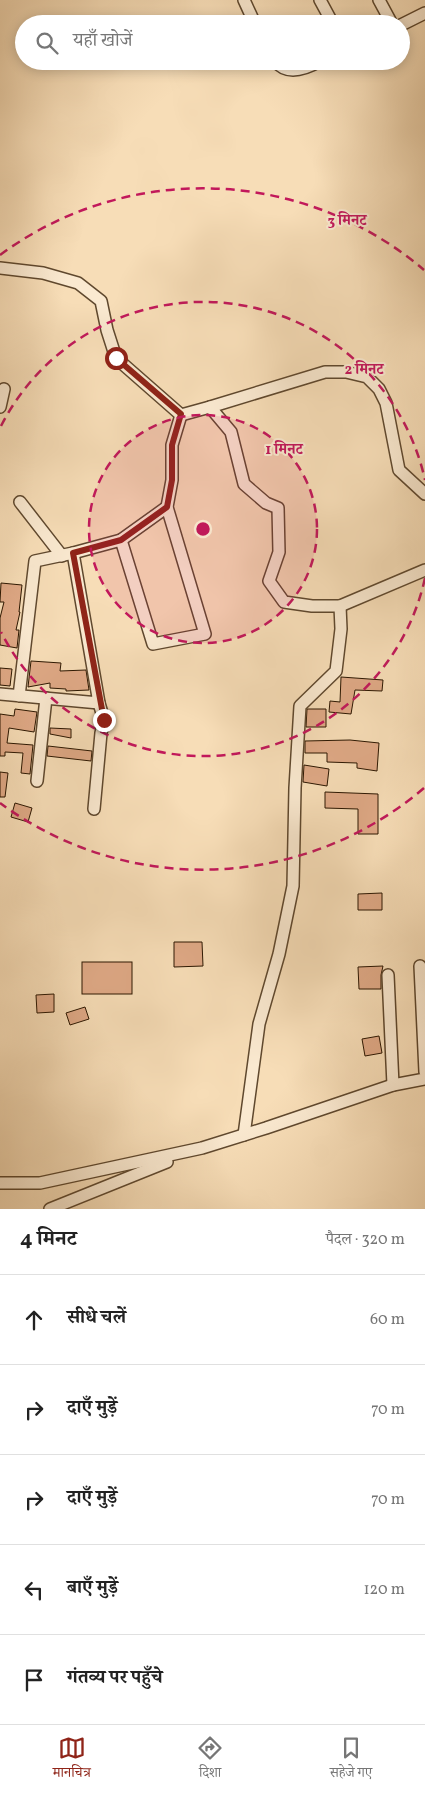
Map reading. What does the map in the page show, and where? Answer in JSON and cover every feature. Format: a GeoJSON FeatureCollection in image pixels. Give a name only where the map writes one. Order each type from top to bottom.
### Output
{"type":"FeatureCollection","features":[{"type":"Feature","properties":{"kind":"street"},"geometry":{"type":"LineString","coordinates":[[244,0],[251,15]]}},
{"type":"Feature","properties":{"kind":"street"},"geometry":{"type":"LineString","coordinates":[[320,0],[329,15]]}},
{"type":"Feature","properties":{"kind":"street"},"geometry":{"type":"LineString","coordinates":[[379,0],[387,15]]}},
{"type":"Feature","properties":{"kind":"street"},"geometry":{"type":"LineString","coordinates":[[410,20],[425,13]]}},
{"type":"Feature","properties":{"kind":"street"},"geometry":{"type":"LineString","coordinates":[[0,268],[43,273],[78,283],[101,301],[107,330],[116,358],[181,414]]}},
{"type":"Feature","properties":{"kind":"street"},"geometry":{"type":"LineString","coordinates":[[181,414],[325,372],[346,372],[366,377],[379,389],[386,403],[400,470],[425,494]]}},
{"type":"Feature","properties":{"kind":"street"},"geometry":{"type":"LineString","coordinates":[[0,407],[4,389]]}},
{"type":"Feature","properties":{"kind":"street"},"geometry":{"type":"LineString","coordinates":[[210,407],[231,432],[244,484],[266,503],[278,508],[278,552],[269,581],[284,602],[312,606],[340,606],[425,570]]}},
{"type":"Feature","properties":{"kind":"street"},"geometry":{"type":"LineString","coordinates":[[121,540],[153,644],[205,634],[167,507],[172,480],[172,445],[181,414]]}},
{"type":"Feature","properties":{"kind":"street"},"geometry":{"type":"LineString","coordinates":[[20,502],[68,554],[104,720],[100,733],[94,809]]}},
{"type":"Feature","properties":{"kind":"street"},"geometry":{"type":"LineString","coordinates":[[19,696],[35,561],[121,540],[167,507]]}},
{"type":"Feature","properties":{"kind":"street"},"geometry":{"type":"LineString","coordinates":[[244,1135],[259,1024],[279,954],[293,886],[295,788],[300,706],[336,671],[341,629],[340,606]]}},
{"type":"Feature","properties":{"kind":"street"},"geometry":{"type":"LineString","coordinates":[[0,694],[99,703]]}},
{"type":"Feature","properties":{"kind":"street"},"geometry":{"type":"LineString","coordinates":[[36,781],[46,698]]}},
{"type":"Feature","properties":{"kind":"street"},"geometry":{"type":"LineString","coordinates":[[420,966],[425,1072]]}},
{"type":"Feature","properties":{"kind":"street"},"geometry":{"type":"LineString","coordinates":[[388,975],[393,1085]]}},
{"type":"Feature","properties":{"kind":"street"},"geometry":{"type":"LineString","coordinates":[[50,1209],[202,1148],[393,1085],[425,1079]]}},
{"type":"Feature","properties":{"kind":"street"},"geometry":{"type":"LineString","coordinates":[[0,1184],[40,1184],[202,1148]]}},
{"type":"Feature","properties":{"kind":"building"},"geometry":{"type":"Polygon","coordinates":[[[1,583],[22,585],[20,612],[16,630],[19,630],[17,648],[0,645],[0,618],[4,602],[0,602],[1,583]]]}},
{"type":"Feature","properties":{"kind":"building"},"geometry":{"type":"Polygon","coordinates":[[[31,661],[61,663],[60,671],[86,670],[89,690],[66,691],[66,689],[50,688],[50,683],[28,687],[31,661]]]}},
{"type":"Feature","properties":{"kind":"building"},"geometry":{"type":"Polygon","coordinates":[[[0,668],[12,669],[10,686],[0,685],[0,668]]]}},
{"type":"Feature","properties":{"kind":"building"},"geometry":{"type":"Polygon","coordinates":[[[341,677],[383,680],[382,691],[355,690],[351,714],[329,712],[330,701],[340,702],[341,677]]]}},
{"type":"Feature","properties":{"kind":"building"},"geometry":{"type":"Polygon","coordinates":[[[15,709],[37,712],[34,732],[9,728],[7,743],[33,745],[30,774],[21,773],[23,753],[5,752],[5,756],[0,756],[0,714],[14,716],[15,709]]]}},
{"type":"Feature","properties":{"kind":"building"},"geometry":{"type":"Polygon","coordinates":[[[307,709],[326,709],[326,727],[306,727],[307,709]]]}},
{"type":"Feature","properties":{"kind":"building"},"geometry":{"type":"Polygon","coordinates":[[[50,728],[71,729],[71,738],[50,734],[50,728]]]}},
{"type":"Feature","properties":{"kind":"building"},"geometry":{"type":"Polygon","coordinates":[[[350,740],[379,743],[377,771],[357,768],[357,763],[327,762],[327,753],[305,753],[305,741],[350,740]]]}},
{"type":"Feature","properties":{"kind":"building"},"geometry":{"type":"Polygon","coordinates":[[[48,746],[92,751],[91,761],[47,756],[48,746]]]}},
{"type":"Feature","properties":{"kind":"building"},"geometry":{"type":"Polygon","coordinates":[[[304,765],[329,769],[327,786],[303,782],[304,765]]]}},
{"type":"Feature","properties":{"kind":"building"},"geometry":{"type":"Polygon","coordinates":[[[0,772],[8,773],[5,797],[0,797],[0,772]]]}},
{"type":"Feature","properties":{"kind":"building"},"geometry":{"type":"Polygon","coordinates":[[[325,792],[378,794],[378,834],[358,834],[358,809],[325,808],[325,792]]]}},
{"type":"Feature","properties":{"kind":"building"},"geometry":{"type":"Polygon","coordinates":[[[15,803],[32,808],[28,822],[11,817],[15,803]]]}},
{"type":"Feature","properties":{"kind":"building"},"geometry":{"type":"Polygon","coordinates":[[[382,893],[382,910],[358,910],[358,894],[382,893]]]}},
{"type":"Feature","properties":{"kind":"building"},"geometry":{"type":"Polygon","coordinates":[[[174,942],[202,942],[203,966],[174,967],[174,942]]]}},
{"type":"Feature","properties":{"kind":"building"},"geometry":{"type":"Polygon","coordinates":[[[82,962],[132,962],[132,994],[82,994],[82,962]]]}},
{"type":"Feature","properties":{"kind":"building"},"geometry":{"type":"Polygon","coordinates":[[[383,966],[381,989],[359,989],[358,967],[383,966]]]}},
{"type":"Feature","properties":{"kind":"building"},"geometry":{"type":"Polygon","coordinates":[[[54,994],[54,1012],[37,1013],[36,995],[54,994]]]}},
{"type":"Feature","properties":{"kind":"building"},"geometry":{"type":"Polygon","coordinates":[[[85,1007],[89,1019],[70,1025],[66,1013],[85,1007]]]}},
{"type":"Feature","properties":{"kind":"building"},"geometry":{"type":"Polygon","coordinates":[[[379,1036],[382,1053],[365,1056],[362,1039],[379,1036]]]}},
{"type":"Feature","properties":{"kind":"route"},"geometry":{"type":"LineString","coordinates":[[104,720],[99,703],[73,553],[121,540],[167,507],[172,480],[172,445],[181,414],[116,358]]}}]}
